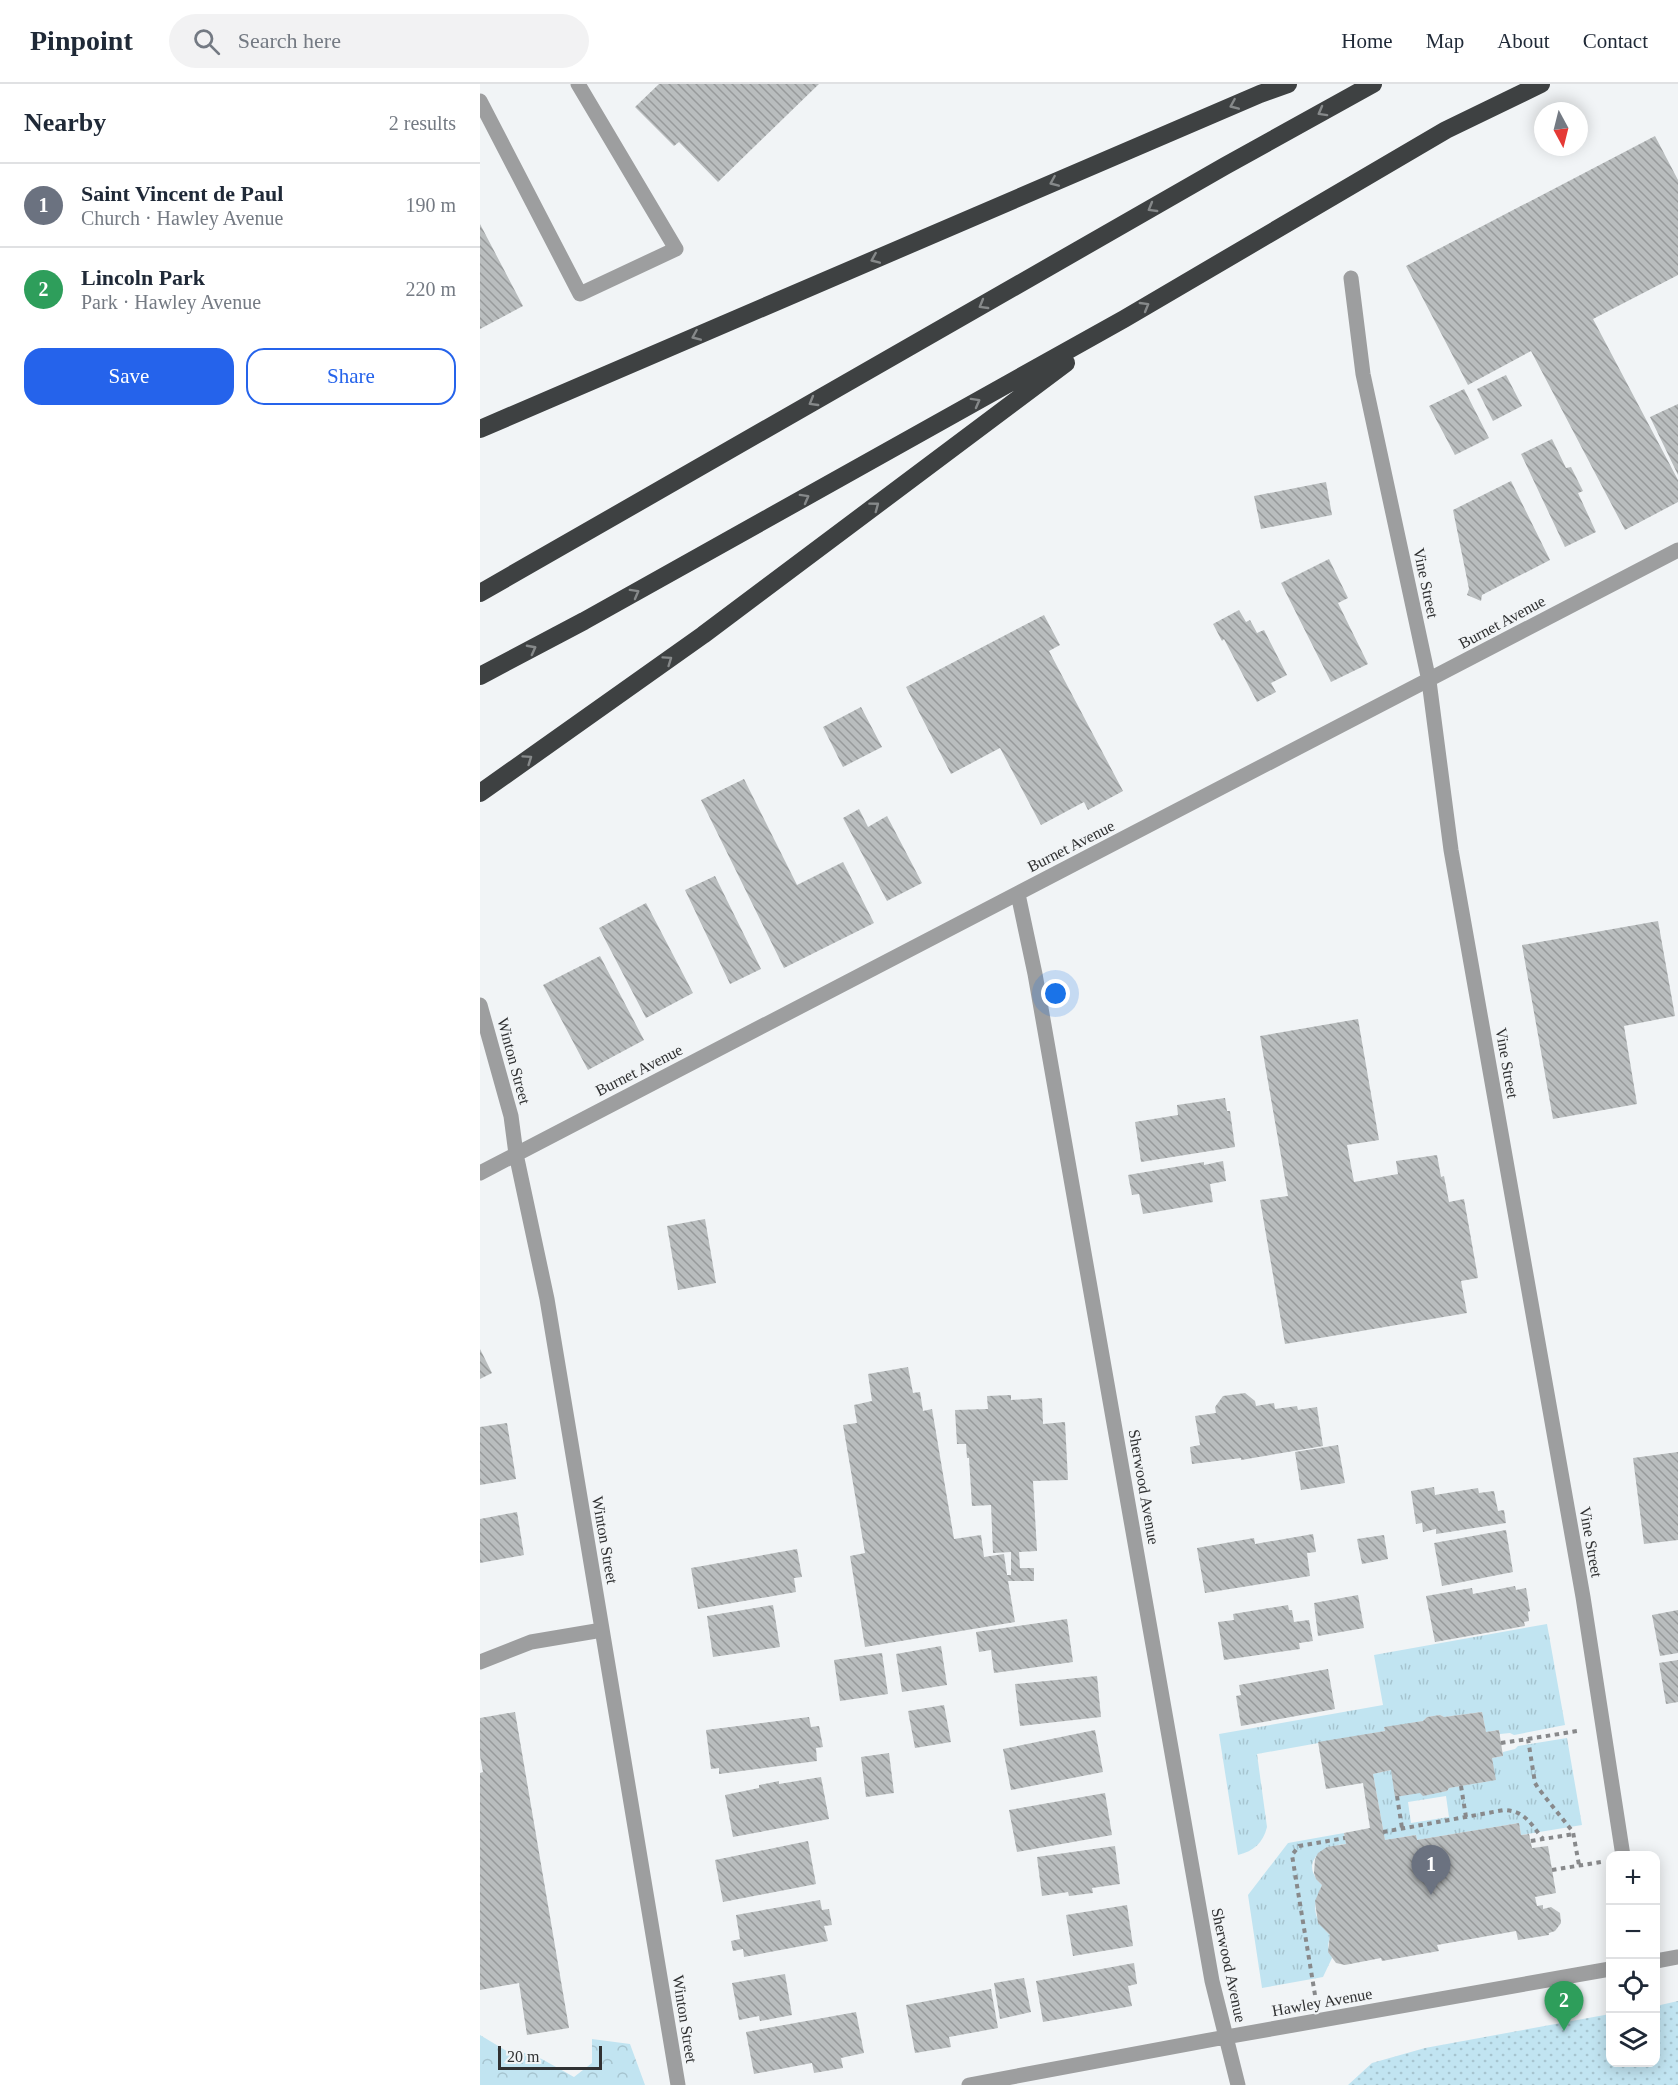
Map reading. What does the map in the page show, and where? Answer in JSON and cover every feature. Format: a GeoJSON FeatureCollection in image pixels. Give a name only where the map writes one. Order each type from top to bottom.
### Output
{"type":"FeatureCollection","features":[{"type":"Feature","properties":{"kind":"highway"},"geometry":{"type":"LineString","coordinates":[[480,429],[1238,103],[1288,84]]}},
{"type":"Feature","properties":{"kind":"highway"},"geometry":{"type":"LineString","coordinates":[[480,593],[1225,166],[1373,84]]}},
{"type":"Feature","properties":{"kind":"highway"},"geometry":{"type":"LineString","coordinates":[[480,676],[584,621],[1124,319],[1446,130],[1541,84]]}},
{"type":"Feature","properties":{"kind":"highway"},"geometry":{"type":"LineString","coordinates":[[480,793],[703,635],[1124,319]]}},
{"type":"Feature","properties":{"kind":"street"},"geometry":{"type":"LineString","coordinates":[[480,101],[580,294],[675,249],[578,84]]}},
{"type":"Feature","properties":{"kind":"street","name":"Vine Street"},"geometry":{"type":"LineString","coordinates":[[1351,278],[1363,374],[1429,681],[1451,850],[1583,1597],[1622,1851]]}},
{"type":"Feature","properties":{"kind":"street","name":"Burnet Avenue"},"geometry":{"type":"LineString","coordinates":[[480,1173],[1678,550]]}},
{"type":"Feature","properties":{"kind":"street","name":"Sherwood Avenue"},"geometry":{"type":"LineString","coordinates":[[1018,894],[1035,974],[1212,1982],[1238,2085]]}},
{"type":"Feature","properties":{"kind":"street","name":"Winton Street"},"geometry":{"type":"LineString","coordinates":[[480,1005],[511,1116],[516,1154],[547,1299],[678,2085]]}},
{"type":"Feature","properties":{"kind":"street"},"geometry":{"type":"LineString","coordinates":[[480,1662],[531,1642],[602,1630]]}},
{"type":"Feature","properties":{"kind":"street"},"geometry":{"type":"LineString","coordinates":[[1660,1961],[1678,1958]]}},
{"type":"Feature","properties":{"kind":"street","name":"Hawley Avenue"},"geometry":{"type":"LineString","coordinates":[[969,2085],[1226,2037],[1606,1971]]}},
{"type":"Feature","properties":{"kind":"path"},"geometry":{"type":"LineString","coordinates":[[1501,1743],[1565,1733]]}},
{"type":"Feature","properties":{"kind":"path"},"geometry":{"type":"LineString","coordinates":[[1528,1738],[1533,1774],[1538,1788],[1574,1834],[1579,1865]]}},
{"type":"Feature","properties":{"kind":"path"},"geometry":{"type":"LineString","coordinates":[[1461,1786],[1466,1817]]}},
{"type":"Feature","properties":{"kind":"path"},"geometry":{"type":"LineString","coordinates":[[1397,1796],[1402,1828]]}},
{"type":"Feature","properties":{"kind":"path"},"geometry":{"type":"LineString","coordinates":[[1383,1832],[1504,1810],[1516,1811],[1524,1816],[1543,1839]]}},
{"type":"Feature","properties":{"kind":"path"},"geometry":{"type":"LineString","coordinates":[[1531,1841],[1574,1834]]}},
{"type":"Feature","properties":{"kind":"path"},"geometry":{"type":"LineString","coordinates":[[1318,2021],[1292,1855],[1299,1846],[1345,1838]]}},
{"type":"Feature","properties":{"kind":"path"},"geometry":{"type":"LineString","coordinates":[[1552,1870],[1606,1861]]}},
{"type":"Feature","properties":{"kind":"green space"},"geometry":{"type":"Polygon","coordinates":[[[1547,1624],[1565,1725],[1514,1735],[1500,1734],[1499,1730],[1486,1732],[1482,1712],[1444,1717],[1440,1715],[1427,1717],[1423,1721],[1384,1728],[1385,1731],[1257,1754],[1267,1827],[1257,1846],[1238,1855],[1219,1734],[1383,1705],[1374,1655],[1547,1624]]]}},
{"type":"Feature","properties":{"kind":"green space"},"geometry":{"type":"Polygon","coordinates":[[[1567,1738],[1582,1825],[1521,1835],[1519,1823],[1417,1840],[1416,1835],[1385,1840],[1373,1774],[1391,1770],[1423,1795],[1447,1791],[1449,1788],[1495,1780],[1492,1758],[1503,1756],[1503,1752],[1518,1746],[1567,1738]],[[1446,1796],[1408,1802],[1411,1823],[1449,1817],[1446,1796]]]}},
{"type":"Feature","properties":{"kind":"green space"},"geometry":{"type":"Polygon","coordinates":[[[1344,1833],[1346,1844],[1329,1848],[1313,1862],[1312,1869],[1315,1877],[1322,1885],[1316,1900],[1316,1912],[1320,1923],[1330,1935],[1328,1946],[1332,1958],[1323,1977],[1262,1988],[1248,1895],[1288,1843],[1344,1833]]]}},
{"type":"Feature","properties":{"kind":"green space"},"geometry":{"type":"Polygon","coordinates":[[[1678,2001],[1678,2085],[1348,2085],[1372,2063],[1425,2048],[1606,2015],[1606,2067],[1660,2067],[1660,2005],[1678,2001]]]}},
{"type":"Feature","properties":{"kind":"green space"},"geometry":{"type":"Polygon","coordinates":[[[480,2035],[510,2053],[531,2053],[574,2077],[592,2063],[592,2039],[630,2044],[645,2085],[480,2085],[480,2035]]]}},
{"type":"Feature","properties":{"kind":"building"},"geometry":{"type":"Polygon","coordinates":[[[659,84],[819,84],[718,182],[679,142],[674,146],[635,107],[659,84]]]}},
{"type":"Feature","properties":{"kind":"building"},"geometry":{"type":"Polygon","coordinates":[[[1655,136],[1678,180],[1678,275],[1593,319],[1678,480],[1678,502],[1625,530],[1531,351],[1468,385],[1406,266],[1655,136]]]}},
{"type":"Feature","properties":{"kind":"building"},"geometry":{"type":"Polygon","coordinates":[[[480,224],[523,306],[480,329],[480,224]]]}},
{"type":"Feature","properties":{"kind":"building"},"geometry":{"type":"Polygon","coordinates":[[[1506,375],[1522,406],[1493,421],[1477,389],[1506,375]]]}},
{"type":"Feature","properties":{"kind":"building"},"geometry":{"type":"Polygon","coordinates":[[[1464,389],[1489,438],[1455,455],[1429,406],[1464,389]]]}},
{"type":"Feature","properties":{"kind":"building"},"geometry":{"type":"Polygon","coordinates":[[[1678,404],[1678,475],[1650,417],[1678,404]]]}},
{"type":"Feature","properties":{"kind":"building"},"geometry":{"type":"Polygon","coordinates":[[[1552,439],[1566,468],[1571,467],[1583,491],[1578,493],[1596,532],[1565,547],[1521,454],[1552,439]]]}},
{"type":"Feature","properties":{"kind":"building"},"geometry":{"type":"Polygon","coordinates":[[[1511,481],[1550,560],[1482,595],[1481,601],[1467,595],[1469,589],[1453,510],[1511,481]]]}},
{"type":"Feature","properties":{"kind":"building"},"geometry":{"type":"Polygon","coordinates":[[[1326,482],[1332,515],[1261,529],[1254,496],[1326,482]]]}},
{"type":"Feature","properties":{"kind":"building"},"geometry":{"type":"Polygon","coordinates":[[[1329,559],[1348,598],[1338,603],[1368,664],[1331,682],[1281,583],[1329,559]]]}},
{"type":"Feature","properties":{"kind":"building"},"geometry":{"type":"Polygon","coordinates":[[[1239,610],[1246,622],[1250,620],[1257,633],[1264,630],[1287,675],[1271,683],[1276,692],[1257,702],[1224,639],[1222,641],[1213,624],[1239,610]]]}},
{"type":"Feature","properties":{"kind":"building"},"geometry":{"type":"Polygon","coordinates":[[[1044,615],[1060,645],[1049,651],[1123,791],[1088,810],[1084,802],[1041,825],[1000,748],[951,774],[906,687],[1044,615]]]}},
{"type":"Feature","properties":{"kind":"building"},"geometry":{"type":"Polygon","coordinates":[[[861,707],[882,747],[843,767],[823,727],[861,707]]]}},
{"type":"Feature","properties":{"kind":"building"},"geometry":{"type":"Polygon","coordinates":[[[744,779],[797,885],[843,862],[874,923],[784,968],[701,800],[744,779]]]}},
{"type":"Feature","properties":{"kind":"building"},"geometry":{"type":"Polygon","coordinates":[[[859,809],[868,827],[887,816],[922,883],[887,901],[843,818],[859,809]]]}},
{"type":"Feature","properties":{"kind":"building"},"geometry":{"type":"Polygon","coordinates":[[[715,876],[761,969],[730,984],[685,890],[715,876]]]}},
{"type":"Feature","properties":{"kind":"building"},"geometry":{"type":"Polygon","coordinates":[[[646,903],[693,993],[646,1018],[599,928],[646,903]]]}},
{"type":"Feature","properties":{"kind":"building"},"geometry":{"type":"Polygon","coordinates":[[[1658,921],[1675,1016],[1624,1026],[1637,1104],[1553,1119],[1522,945],[1658,921]]]}},
{"type":"Feature","properties":{"kind":"building"},"geometry":{"type":"Polygon","coordinates":[[[600,956],[644,1040],[588,1070],[543,985],[600,956]]]}},
{"type":"Feature","properties":{"kind":"building"},"geometry":{"type":"Polygon","coordinates":[[[1358,1019],[1379,1140],[1347,1145],[1354,1182],[1398,1174],[1396,1161],[1437,1155],[1449,1202],[1464,1199],[1478,1278],[1461,1281],[1467,1313],[1285,1344],[1260,1200],[1288,1196],[1260,1036],[1358,1019]]]}},
{"type":"Feature","properties":{"kind":"building"},"geometry":{"type":"Polygon","coordinates":[[[1225,1098],[1227,1111],[1230,1111],[1235,1147],[1141,1162],[1135,1122],[1178,1115],[1177,1105],[1225,1098]]]}},
{"type":"Feature","properties":{"kind":"building"},"geometry":{"type":"Polygon","coordinates":[[[1223,1161],[1226,1181],[1210,1184],[1213,1202],[1143,1214],[1139,1194],[1132,1195],[1128,1175],[1223,1161]]]}},
{"type":"Feature","properties":{"kind":"building"},"geometry":{"type":"Polygon","coordinates":[[[705,1219],[716,1283],[678,1290],[667,1226],[705,1219]]]}},
{"type":"Feature","properties":{"kind":"building"},"geometry":{"type":"Polygon","coordinates":[[[480,1349],[492,1373],[480,1379],[480,1349]]]}},
{"type":"Feature","properties":{"kind":"building"},"geometry":{"type":"Polygon","coordinates":[[[908,1367],[913,1393],[920,1392],[923,1411],[932,1409],[954,1539],[981,1535],[984,1557],[1004,1554],[1007,1575],[1011,1575],[1011,1552],[993,1553],[991,1505],[972,1506],[969,1458],[967,1458],[966,1444],[957,1444],[955,1410],[988,1409],[987,1396],[1011,1395],[1011,1400],[1042,1398],[1043,1424],[1065,1422],[1068,1480],[1033,1481],[1037,1551],[1019,1552],[1020,1568],[1034,1568],[1034,1581],[1008,1581],[1015,1622],[865,1647],[850,1556],[865,1553],[843,1425],[857,1423],[854,1405],[872,1401],[868,1374],[908,1367]]]}},
{"type":"Feature","properties":{"kind":"building"},"geometry":{"type":"Polygon","coordinates":[[[1245,1393],[1255,1401],[1256,1406],[1274,1403],[1275,1409],[1297,1406],[1298,1410],[1317,1407],[1323,1446],[1241,1460],[1241,1458],[1192,1464],[1190,1447],[1200,1445],[1195,1416],[1216,1413],[1215,1407],[1223,1396],[1245,1393]]]}},
{"type":"Feature","properties":{"kind":"building"},"geometry":{"type":"Polygon","coordinates":[[[507,1423],[516,1479],[480,1485],[480,1427],[507,1423]]]}},
{"type":"Feature","properties":{"kind":"building"},"geometry":{"type":"Polygon","coordinates":[[[1338,1445],[1345,1483],[1301,1490],[1295,1452],[1338,1445]]]}},
{"type":"Feature","properties":{"kind":"building"},"geometry":{"type":"Polygon","coordinates":[[[1678,1452],[1678,1540],[1644,1544],[1633,1458],[1678,1452]]]}},
{"type":"Feature","properties":{"kind":"building"},"geometry":{"type":"Polygon","coordinates":[[[1434,1487],[1435,1495],[1478,1488],[1479,1493],[1494,1491],[1498,1511],[1504,1510],[1506,1523],[1436,1534],[1436,1529],[1423,1532],[1422,1523],[1416,1524],[1411,1491],[1434,1487]]]}},
{"type":"Feature","properties":{"kind":"building"},"geometry":{"type":"Polygon","coordinates":[[[517,1512],[524,1555],[480,1563],[480,1519],[517,1512]]]}},
{"type":"Feature","properties":{"kind":"building"},"geometry":{"type":"Polygon","coordinates":[[[1506,1530],[1513,1572],[1442,1586],[1434,1543],[1506,1530]]]}},
{"type":"Feature","properties":{"kind":"building"},"geometry":{"type":"Polygon","coordinates":[[[1313,1534],[1316,1552],[1307,1553],[1310,1576],[1205,1593],[1197,1548],[1254,1538],[1255,1544],[1313,1534]]]}},
{"type":"Feature","properties":{"kind":"building"},"geometry":{"type":"Polygon","coordinates":[[[1384,1535],[1388,1559],[1362,1564],[1357,1539],[1384,1535]]]}},
{"type":"Feature","properties":{"kind":"building"},"geometry":{"type":"Polygon","coordinates":[[[797,1549],[802,1577],[794,1578],[796,1592],[698,1609],[691,1568],[797,1549]]]}},
{"type":"Feature","properties":{"kind":"building"},"geometry":{"type":"Polygon","coordinates":[[[1515,1586],[1516,1590],[1526,1588],[1530,1611],[1528,1612],[1529,1621],[1524,1622],[1525,1626],[1435,1642],[1426,1596],[1472,1588],[1473,1594],[1515,1586]]]}},
{"type":"Feature","properties":{"kind":"building"},"geometry":{"type":"Polygon","coordinates":[[[1358,1595],[1364,1628],[1318,1636],[1314,1603],[1358,1595]]]}},
{"type":"Feature","properties":{"kind":"building"},"geometry":{"type":"Polygon","coordinates":[[[773,1605],[780,1647],[713,1657],[707,1616],[773,1605]]]}},
{"type":"Feature","properties":{"kind":"building"},"geometry":{"type":"Polygon","coordinates":[[[1288,1605],[1289,1610],[1292,1610],[1294,1622],[1309,1620],[1313,1641],[1299,1643],[1300,1649],[1224,1660],[1218,1622],[1234,1620],[1233,1614],[1288,1605]]]}},
{"type":"Feature","properties":{"kind":"building"},"geometry":{"type":"Polygon","coordinates":[[[1678,1610],[1678,1653],[1660,1656],[1652,1615],[1678,1610]]]}},
{"type":"Feature","properties":{"kind":"building"},"geometry":{"type":"Polygon","coordinates":[[[1067,1619],[1073,1662],[994,1673],[991,1650],[979,1652],[976,1632],[1067,1619]]]}},
{"type":"Feature","properties":{"kind":"building"},"geometry":{"type":"Polygon","coordinates":[[[941,1646],[947,1685],[902,1692],[896,1654],[941,1646]]]}},
{"type":"Feature","properties":{"kind":"building"},"geometry":{"type":"Polygon","coordinates":[[[882,1653],[888,1694],[840,1701],[834,1660],[882,1653]]]}},
{"type":"Feature","properties":{"kind":"building"},"geometry":{"type":"Polygon","coordinates":[[[1678,1660],[1678,1702],[1666,1704],[1659,1663],[1678,1660]]]}},
{"type":"Feature","properties":{"kind":"building"},"geometry":{"type":"Polygon","coordinates":[[[1328,1669],[1335,1709],[1241,1726],[1236,1696],[1241,1695],[1239,1685],[1328,1669]]]}},
{"type":"Feature","properties":{"kind":"building"},"geometry":{"type":"Polygon","coordinates":[[[1097,1676],[1101,1717],[1020,1726],[1015,1684],[1097,1676]]]}},
{"type":"Feature","properties":{"kind":"building"},"geometry":{"type":"Polygon","coordinates":[[[944,1705],[951,1742],[915,1748],[908,1711],[944,1705]]]}},
{"type":"Feature","properties":{"kind":"building"},"geometry":{"type":"Polygon","coordinates":[[[515,1712],[569,2028],[527,2035],[519,1983],[480,1990],[480,1773],[483,1772],[480,1756],[480,1718],[515,1712]]]}},
{"type":"Feature","properties":{"kind":"building"},"geometry":{"type":"Polygon","coordinates":[[[1482,1712],[1486,1732],[1499,1730],[1503,1756],[1492,1758],[1496,1780],[1449,1788],[1447,1791],[1423,1796],[1420,1793],[1395,1797],[1391,1770],[1373,1774],[1385,1840],[1416,1835],[1417,1840],[1519,1823],[1521,1835],[1529,1834],[1532,1848],[1548,1846],[1556,1893],[1535,1897],[1537,1906],[1543,1905],[1543,1909],[1551,1907],[1560,1913],[1561,1923],[1549,1935],[1518,1940],[1516,1931],[1437,1945],[1439,1951],[1382,1961],[1381,1958],[1345,1965],[1336,1963],[1328,1952],[1330,1935],[1318,1923],[1315,1901],[1322,1885],[1314,1873],[1315,1859],[1318,1853],[1327,1847],[1346,1844],[1344,1833],[1370,1828],[1363,1783],[1326,1789],[1318,1742],[1385,1731],[1384,1727],[1423,1721],[1427,1717],[1482,1712]]]}},
{"type":"Feature","properties":{"kind":"building"},"geometry":{"type":"Polygon","coordinates":[[[809,1717],[811,1727],[819,1726],[823,1747],[816,1748],[817,1761],[719,1774],[719,1768],[711,1769],[706,1730],[809,1717]]]}},
{"type":"Feature","properties":{"kind":"building"},"geometry":{"type":"Polygon","coordinates":[[[1095,1730],[1103,1772],[1011,1790],[1003,1749],[1095,1730]]]}},
{"type":"Feature","properties":{"kind":"building"},"geometry":{"type":"Polygon","coordinates":[[[889,1753],[894,1793],[866,1797],[861,1757],[889,1753]]]}},
{"type":"Feature","properties":{"kind":"building"},"geometry":{"type":"Polygon","coordinates":[[[821,1777],[829,1819],[733,1837],[725,1795],[779,1781],[779,1784],[821,1777]]]}},
{"type":"Feature","properties":{"kind":"building"},"geometry":{"type":"Polygon","coordinates":[[[1105,1793],[1112,1835],[1017,1852],[1009,1810],[1105,1793]]]}},
{"type":"Feature","properties":{"kind":"building"},"geometry":{"type":"Polygon","coordinates":[[[808,1841],[816,1884],[723,1902],[715,1860],[808,1841]]]}},
{"type":"Feature","properties":{"kind":"building"},"geometry":{"type":"Polygon","coordinates":[[[1115,1846],[1120,1884],[1092,1888],[1093,1893],[1069,1896],[1068,1892],[1042,1896],[1037,1857],[1115,1846]]]}},
{"type":"Feature","properties":{"kind":"building"},"geometry":{"type":"Polygon","coordinates":[[[820,1900],[822,1910],[829,1909],[832,1925],[824,1926],[828,1941],[744,1957],[743,1949],[733,1951],[731,1941],[740,1939],[736,1915],[820,1900]]]}},
{"type":"Feature","properties":{"kind":"building"},"geometry":{"type":"Polygon","coordinates":[[[1127,1905],[1133,1946],[1073,1956],[1066,1915],[1127,1905]]]}},
{"type":"Feature","properties":{"kind":"building"},"geometry":{"type":"Polygon","coordinates":[[[1134,1963],[1137,1984],[1128,1986],[1132,2006],[1043,2022],[1036,1981],[1134,1963]]]}},
{"type":"Feature","properties":{"kind":"building"},"geometry":{"type":"Polygon","coordinates":[[[785,1974],[792,2015],[760,2021],[759,2016],[739,2020],[732,1983],[785,1974]]]}},
{"type":"Feature","properties":{"kind":"building"},"geometry":{"type":"Polygon","coordinates":[[[1024,1978],[1031,2012],[1000,2019],[994,1983],[1024,1978]]]}},
{"type":"Feature","properties":{"kind":"building"},"geometry":{"type":"Polygon","coordinates":[[[991,1989],[998,2028],[949,2037],[951,2047],[915,2053],[906,2005],[991,1989]]]}},
{"type":"Feature","properties":{"kind":"building"},"geometry":{"type":"Polygon","coordinates":[[[856,2012],[864,2053],[841,2058],[843,2068],[814,2073],[812,2063],[754,2074],[746,2032],[856,2012]]]}},
{"type":"Feature","properties":{"kind":"place","name":"Saint Vincent de Paul"},"geometry":{"type":"Point","coordinates":[1431,1895]}},
{"type":"Feature","properties":{"kind":"place","name":"Lincoln Park"},"geometry":{"type":"Point","coordinates":[1564,2031]}}]}
